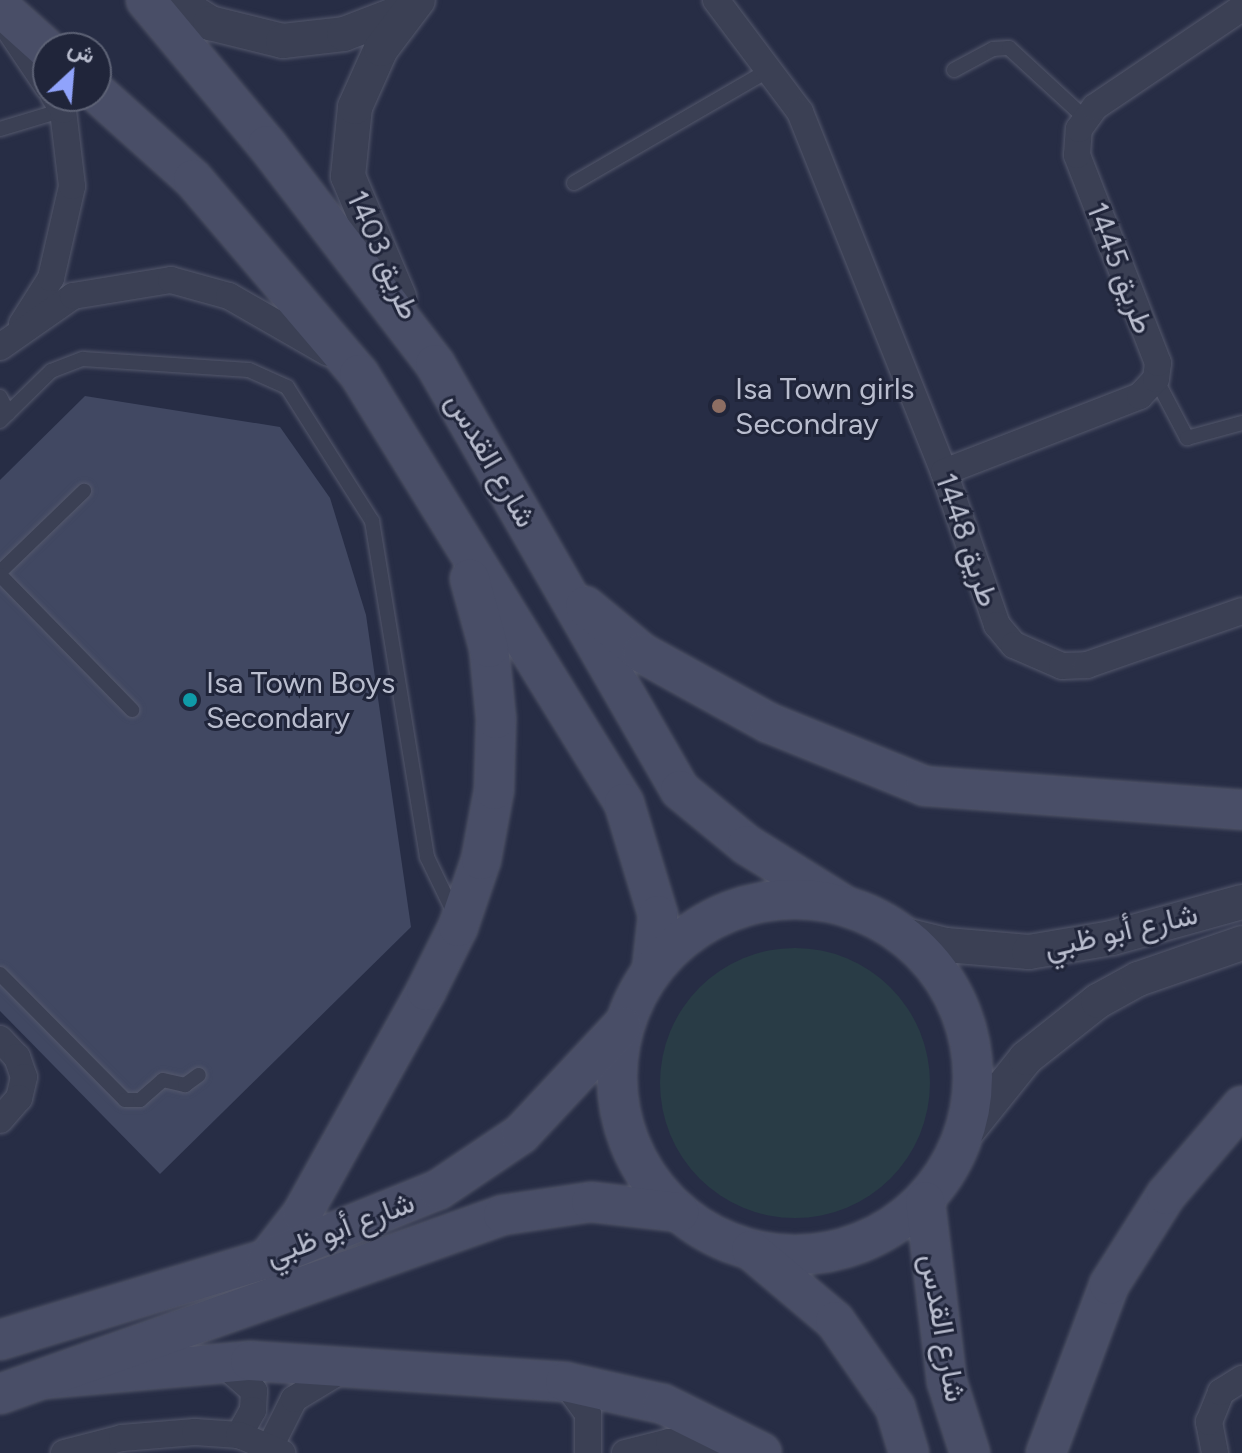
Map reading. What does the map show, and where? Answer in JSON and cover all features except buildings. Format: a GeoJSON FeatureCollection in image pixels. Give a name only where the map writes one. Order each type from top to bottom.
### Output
{"type":"FeatureCollection","features":[{"type":"Feature","properties":{"kind":"main road","name":"شارع القدس"},"geometry":{"type":"LineString","coordinates":[[146,0],[267,145],[435,364],[680,790],[747,845],[840,903]]}},
{"type":"Feature","properties":{"kind":"main road"},"geometry":{"type":"LineString","coordinates":[[0,7],[32,36]]}},
{"type":"Feature","properties":{"kind":"main road"},"geometry":{"type":"LineString","coordinates":[[91,112],[193,179],[359,374],[624,803],[658,915],[652,969]]}},
{"type":"Feature","properties":{"kind":"main road"},"geometry":{"type":"LineString","coordinates":[[267,1259],[302,1214],[458,927],[481,860],[494,790],[496,719],[489,648],[443,514]]}},
{"type":"Feature","properties":{"kind":"main road"},"geometry":{"type":"LineString","coordinates":[[568,591],[655,660],[769,723],[925,786],[1242,810]]}},
{"type":"Feature","properties":{"kind":"main road"},"geometry":{"type":"LineString","coordinates":[[798,898],[840,903],[905,935],[942,974],[966,1022],[975,1075],[969,1129],[925,1201],[888,1230],[845,1249],[798,1255],[751,1250],[679,1212],[650,1181],[622,1119],[616,1064],[624,1024],[652,969],[681,938],[743,906],[798,898]]}},
{"type":"Feature","properties":{"kind":"main road","name":"شارع أبو ظبي"},"geometry":{"type":"LineString","coordinates":[[0,1340],[267,1259],[386,1215],[481,1164],[559,1100],[624,1024]]}},
{"type":"Feature","properties":{"kind":"main road"},"geometry":{"type":"LineString","coordinates":[[1046,1453],[1109,1285],[1166,1195],[1242,1106]]}},
{"type":"Feature","properties":{"kind":"main road","name":"شارع القدس"},"geometry":{"type":"LineString","coordinates":[[925,1201],[947,1382],[970,1453]]}},
{"type":"Feature","properties":{"kind":"main road","name":"شارع أبو ظبي"},"geometry":{"type":"LineString","coordinates":[[0,1394],[503,1215],[591,1202],[679,1212]]}},
{"type":"Feature","properties":{"kind":"main road","name":"شارع القدس"},"geometry":{"type":"LineString","coordinates":[[751,1250],[835,1321],[895,1407],[909,1453]]}},
{"type":"Feature","properties":{"kind":"main road"},"geometry":{"type":"LineString","coordinates":[[43,1379],[221,1362],[565,1382],[663,1404],[762,1453]]}},
{"type":"Feature","properties":{"kind":"street","name":"طريق 1403"},"geometry":{"type":"LineString","coordinates":[[174,0],[210,23],[283,41],[344,34],[411,6]]}},
{"type":"Feature","properties":{"kind":"street","name":"طريق 1448"},"geometry":{"type":"LineString","coordinates":[[728,4],[769,70],[800,112],[944,472],[997,625],[1036,659],[1087,665],[1242,611]]}},
{"type":"Feature","properties":{"kind":"street","name":"طريق 1403"},"geometry":{"type":"LineString","coordinates":[[411,6],[355,107],[348,176],[377,256],[435,364]]}},
{"type":"Feature","properties":{"kind":"street"},"geometry":{"type":"LineString","coordinates":[[1084,117],[1242,8]]}},
{"type":"Feature","properties":{"kind":"street"},"geometry":{"type":"LineString","coordinates":[[0,16],[32,63]]}},
{"type":"Feature","properties":{"kind":"street"},"geometry":{"type":"LineString","coordinates":[[20,328],[51,278],[65,233],[72,186],[71,112]]}},
{"type":"Feature","properties":{"kind":"street","name":"طريق 1445"},"geometry":{"type":"LineString","coordinates":[[1084,117],[1077,155],[1158,363],[1156,379]]}},
{"type":"Feature","properties":{"kind":"street"},"geometry":{"type":"LineString","coordinates":[[0,347],[20,328],[73,296],[171,280],[229,296],[280,320],[359,374]]}},
{"type":"Feature","properties":{"kind":"street"},"geometry":{"type":"LineString","coordinates":[[944,472],[1140,396],[1156,379]]}},
{"type":"Feature","properties":{"kind":"street","name":"شارع أبو ظبي"},"geometry":{"type":"LineString","coordinates":[[905,935],[987,951],[1043,950],[1242,902]]}},
{"type":"Feature","properties":{"kind":"street","name":"شارع أبو ظبي"},"geometry":{"type":"LineString","coordinates":[[969,1129],[1026,1058],[1098,1001],[1138,979],[1242,943]]}},
{"type":"Feature","properties":{"kind":"street"},"geometry":{"type":"LineString","coordinates":[[0,1039],[17,1057],[24,1077],[19,1098],[0,1120]]}},
{"type":"Feature","properties":{"kind":"street"},"geometry":{"type":"LineString","coordinates":[[221,1362],[254,1391],[253,1410],[239,1435]]}},
{"type":"Feature","properties":{"kind":"street"},"geometry":{"type":"LineString","coordinates":[[64,1453],[159,1433],[239,1435],[277,1449],[294,1399],[346,1367]]}},
{"type":"Feature","properties":{"kind":"street"},"geometry":{"type":"LineString","coordinates":[[1215,1453],[1209,1422],[1221,1392],[1242,1379]]}},
{"type":"Feature","properties":{"kind":"street"},"geometry":{"type":"LineString","coordinates":[[565,1382],[588,1414],[588,1453]]}},
{"type":"Feature","properties":{"kind":"street"},"geometry":{"type":"LineString","coordinates":[[625,1453],[669,1442],[751,1453]]}},
{"type":"Feature","properties":{"kind":"lane"},"geometry":{"type":"LineString","coordinates":[[954,70],[993,49],[1009,48],[1084,117]]}},
{"type":"Feature","properties":{"kind":"lane"},"geometry":{"type":"LineString","coordinates":[[574,183],[769,70]]}},
{"type":"Feature","properties":{"kind":"lane"},"geometry":{"type":"LineString","coordinates":[[0,129],[40,112]]}},
{"type":"Feature","properties":{"kind":"lane"},"geometry":{"type":"LineString","coordinates":[[4,417],[51,371],[96,358],[263,373],[298,399],[372,521],[427,857],[458,927]]}},
{"type":"Feature","properties":{"kind":"lane"},"geometry":{"type":"LineString","coordinates":[[1156,379],[1187,438],[1242,423]]}},
{"type":"Feature","properties":{"kind":"lane"},"geometry":{"type":"LineString","coordinates":[[0,397],[4,417]]}},
{"type":"Feature","properties":{"kind":"lane"},"geometry":{"type":"LineString","coordinates":[[84,491],[0,574],[132,710]]}},
{"type":"Feature","properties":{"kind":"lane"},"geometry":{"type":"LineString","coordinates":[[0,974],[125,1100],[140,1100],[163,1080],[185,1085],[199,1075]]}},
{"type":"Feature","properties":{"kind":"shaded area"},"geometry":{"type":"Polygon","coordinates":[[[795,948],[821,951],[847,959],[870,971],[890,988],[907,1008],[919,1031],[927,1057],[930,1083],[927,1109],[919,1135],[907,1158],[890,1178],[870,1195],[847,1207],[821,1215],[795,1218],[769,1215],[743,1207],[720,1195],[700,1178],[683,1158],[671,1135],[663,1109],[660,1083],[663,1057],[671,1031],[683,1008],[700,988],[720,971],[743,959],[769,951],[795,948]]]}},
{"type":"Feature","properties":{"kind":"place","name":"Isa Town girls Secondray"},"geometry":{"type":"Point","coordinates":[719,406]}},
{"type":"Feature","properties":{"kind":"place","name":"Isa Town Boys Secondary"},"geometry":{"type":"Point","coordinates":[190,700]}}]}
